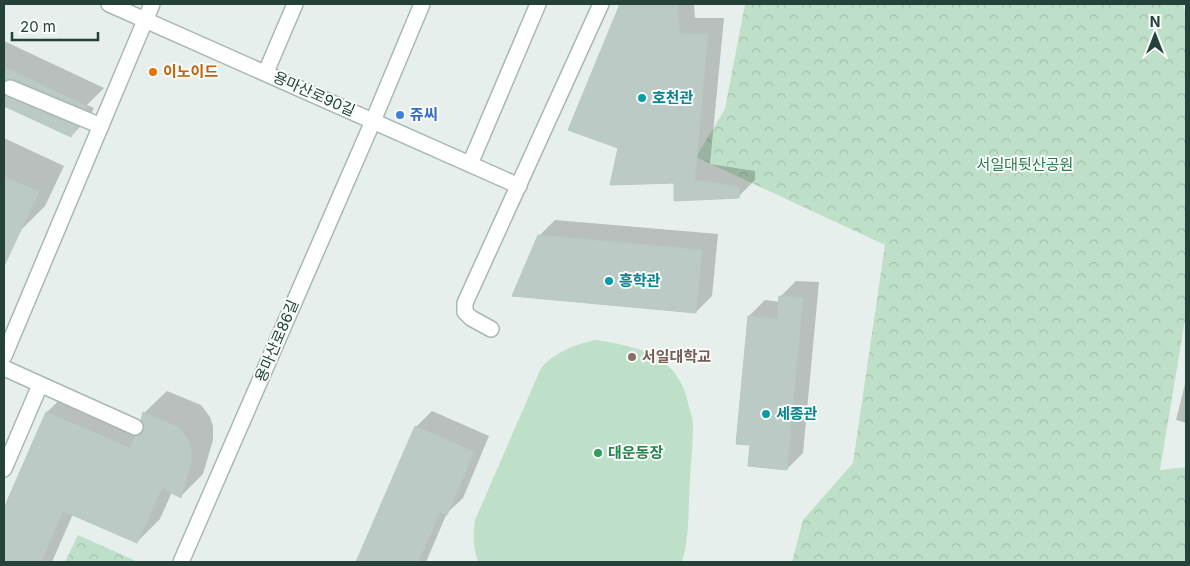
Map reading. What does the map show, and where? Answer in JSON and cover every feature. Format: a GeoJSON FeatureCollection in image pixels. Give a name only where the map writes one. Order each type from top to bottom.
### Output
{"type":"FeatureCollection","features":[{"type":"Feature","properties":{"kind":"street","name":"용마산로90길"},"geometry":{"type":"LineString","coordinates":[[109,4],[266,72],[519,186]]}},
{"type":"Feature","properties":{"kind":"street"},"geometry":{"type":"LineString","coordinates":[[4,356],[152,4]]}},
{"type":"Feature","properties":{"kind":"street"},"geometry":{"type":"LineString","coordinates":[[266,72],[295,4]]}},
{"type":"Feature","properties":{"kind":"street","name":"용마산로86길"},"geometry":{"type":"LineString","coordinates":[[182,562],[422,4]]}},
{"type":"Feature","properties":{"kind":"street"},"geometry":{"type":"LineString","coordinates":[[470,164],[538,4]]}},
{"type":"Feature","properties":{"kind":"street"},"geometry":{"type":"LineString","coordinates":[[491,329],[471,318],[465,312],[465,303],[601,4]]}},
{"type":"Feature","properties":{"kind":"street"},"geometry":{"type":"LineString","coordinates":[[10,88],[101,126]]}},
{"type":"Feature","properties":{"kind":"street"},"geometry":{"type":"LineString","coordinates":[[4,368],[135,427]]}},
{"type":"Feature","properties":{"kind":"street"},"geometry":{"type":"LineString","coordinates":[[4,469],[40,385]]}},
{"type":"Feature","properties":{"kind":"green space","name":"서일대뒷산공원"},"geometry":{"type":"Polygon","coordinates":[[[745,4],[1183,4],[1186,14],[1186,314],[1160,470],[1186,467],[1186,562],[792,562],[803,520],[853,463],[885,245],[696,157],[725,109],[745,4]]]}},
{"type":"Feature","properties":{"kind":"green space","name":"대운동장"},"geometry":{"type":"Polygon","coordinates":[[[596,340],[628,346],[656,357],[677,376],[684,390],[693,426],[688,531],[682,562],[478,562],[474,541],[475,520],[541,368],[553,357],[566,350],[596,340]]]}},
{"type":"Feature","properties":{"kind":"green space"},"geometry":{"type":"Polygon","coordinates":[[[78,535],[138,562],[65,562],[78,535]]]}},
{"type":"Feature","properties":{"kind":"building","name":"호천관"},"geometry":{"type":"Polygon","coordinates":[[[620,4],[677,4],[680,34],[708,34],[695,180],[740,187],[739,198],[674,201],[674,183],[610,185],[618,148],[568,130],[620,4]]]}},
{"type":"Feature","properties":{"kind":"building"},"geometry":{"type":"Polygon","coordinates":[[[4,67],[87,106],[85,109],[14,79],[4,81],[4,67]]]}},
{"type":"Feature","properties":{"kind":"building"},"geometry":{"type":"Polygon","coordinates":[[[4,95],[77,126],[71,137],[4,106],[4,95]]]}},
{"type":"Feature","properties":{"kind":"building"},"geometry":{"type":"Polygon","coordinates":[[[4,176],[39,192],[4,266],[4,176]]]}},
{"type":"Feature","properties":{"kind":"building","name":"흥학관"},"geometry":{"type":"Polygon","coordinates":[[[538,235],[702,250],[696,313],[512,296],[538,235]]]}},
{"type":"Feature","properties":{"kind":"building","name":"세종관"},"geometry":{"type":"Polygon","coordinates":[[[779,296],[803,298],[787,470],[748,466],[750,445],[736,444],[748,316],[777,319],[779,296]]]}},
{"type":"Feature","properties":{"kind":"building"},"geometry":{"type":"Polygon","coordinates":[[[46,412],[130,448],[135,436],[140,435],[144,430],[141,420],[143,412],[178,427],[188,439],[191,449],[191,463],[181,498],[162,488],[137,543],[63,511],[41,562],[4,562],[4,508],[46,412]]]}},
{"type":"Feature","properties":{"kind":"building"},"geometry":{"type":"Polygon","coordinates":[[[415,426],[474,452],[447,515],[440,512],[418,562],[356,562],[415,426]]]}},
{"type":"Feature","properties":{"kind":"place","name":"이노이드"},"geometry":{"type":"Point","coordinates":[153,72]}},
{"type":"Feature","properties":{"kind":"place","name":"호천관"},"geometry":{"type":"Point","coordinates":[642,98]}},
{"type":"Feature","properties":{"kind":"place","name":"쥬씨"},"geometry":{"type":"Point","coordinates":[400,115]}},
{"type":"Feature","properties":{"kind":"place","name":"흥학관"},"geometry":{"type":"Point","coordinates":[609,281]}},
{"type":"Feature","properties":{"kind":"place","name":"서일대학교"},"geometry":{"type":"Point","coordinates":[632,357]}},
{"type":"Feature","properties":{"kind":"place","name":"세종관"},"geometry":{"type":"Point","coordinates":[766,414]}},
{"type":"Feature","properties":{"kind":"place","name":"대운동장"},"geometry":{"type":"Point","coordinates":[598,453]}}]}
